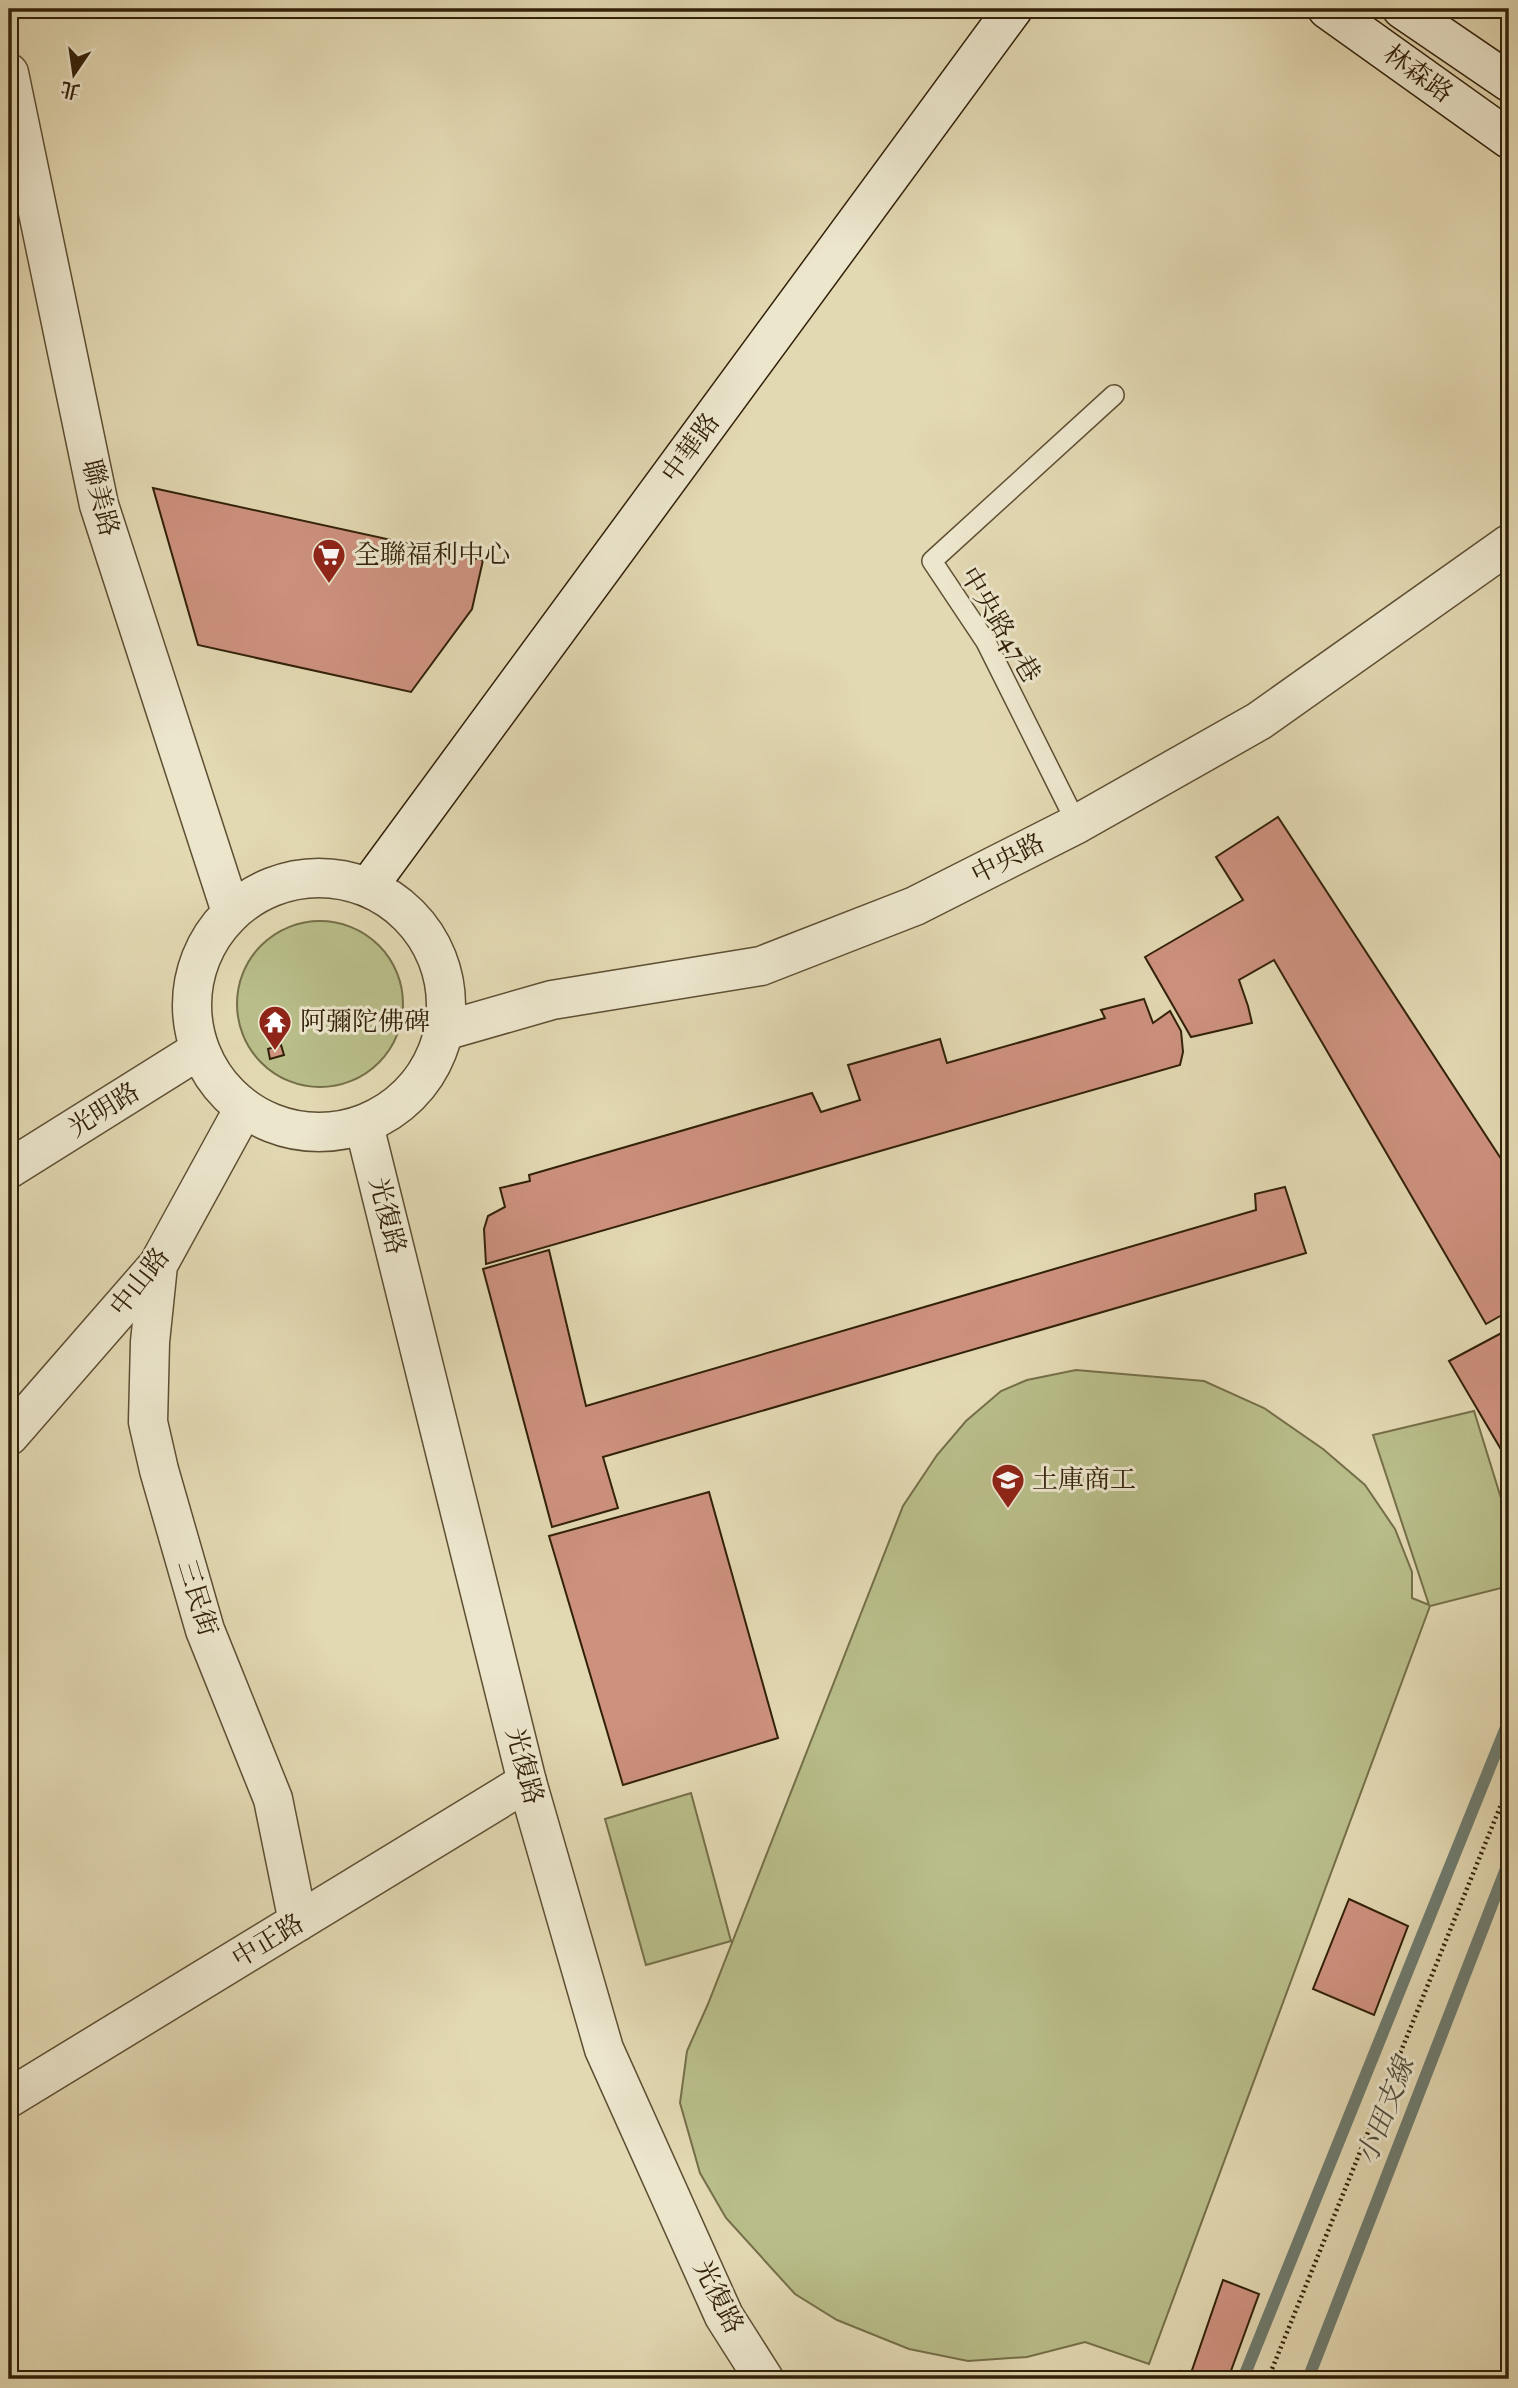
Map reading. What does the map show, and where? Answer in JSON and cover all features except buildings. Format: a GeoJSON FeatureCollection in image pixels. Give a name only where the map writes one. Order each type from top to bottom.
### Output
{"type":"FeatureCollection","features":[{"type":"Feature","properties":{"kind":"street","name":"中華路"},"geometry":{"type":"LineString","coordinates":[[368,887],[1013,9]]}},
{"type":"Feature","properties":{"kind":"street","name":"林森路"},"geometry":{"type":"LineString","coordinates":[[1327,9],[1509,139]]}},
{"type":"Feature","properties":{"kind":"street","name":"林森路"},"geometry":{"type":"LineString","coordinates":[[1402,9],[1509,82]]}},
{"type":"Feature","properties":{"kind":"street","name":"聯美路"},"geometry":{"type":"LineString","coordinates":[[9,73],[99,505],[231,912]]}},
{"type":"Feature","properties":{"kind":"street","name":"中央路"},"geometry":{"type":"LineString","coordinates":[[444,1031],[552,1000],[761,966],[915,906],[1077,824],[1259,721],[1509,544]]}},
{"type":"Feature","properties":{"kind":"street"},"geometry":{"type":"LineString","coordinates":[[333,878],[368,887],[406,911],[432,946],[446,988],[444,1031],[429,1071],[401,1103],[364,1125],[323,1133],[282,1127],[244,1108],[217,1083],[199,1050],[191,1013],[194,976],[208,942],[231,912],[261,891],[296,880],[333,878]]}},
{"type":"Feature","properties":{"kind":"street","name":"光明路"},"geometry":{"type":"LineString","coordinates":[[9,1169],[199,1050]]}},
{"type":"Feature","properties":{"kind":"street","name":"中山路"},"geometry":{"type":"LineString","coordinates":[[9,1436],[159,1265],[244,1108]]}},
{"type":"Feature","properties":{"kind":"street","name":"光復路"},"geometry":{"type":"LineString","coordinates":[[364,1125],[527,1782],[604,2049],[724,2316],[764,2379]]}},
{"type":"Feature","properties":{"kind":"street","name":"三民街"},"geometry":{"type":"LineString","coordinates":[[159,1265],[150,1342],[148,1422],[205,1630],[273,1799],[298,1922]]}},
{"type":"Feature","properties":{"kind":"street","name":"中正路"},"geometry":{"type":"LineString","coordinates":[[9,2098],[527,1782]]}},
{"type":"Feature","properties":{"kind":"lane","name":"中央路47巷"},"geometry":{"type":"LineString","coordinates":[[1077,824],[986,642],[932,561],[1114,395]]}},
{"type":"Feature","properties":{"kind":"path"},"geometry":{"type":"LineString","coordinates":[[1268,2379],[1509,1785]]}},
{"type":"Feature","properties":{"kind":"green space"},"geometry":{"type":"Polygon","coordinates":[[[320,921],[352,927],[379,945],[397,972],[403,1004],[397,1036],[379,1063],[352,1081],[320,1087],[288,1081],[261,1063],[243,1036],[237,1004],[243,972],[261,945],[288,927],[320,921]]]}},
{"type":"Feature","properties":{"kind":"green space"},"geometry":{"type":"Polygon","coordinates":[[[1076,1370],[1204,1381],[1264,1408],[1323,1449],[1365,1485],[1395,1529],[1412,1572],[1412,1598],[1429,1605],[1373,1435],[1474,1411],[1509,1524],[1509,1586],[1430,1606],[1149,2364],[1085,2342],[1027,2357],[968,2361],[909,2349],[837,2320],[795,2294],[726,2218],[700,2173],[680,2103],[687,2051],[708,2004],[903,1506],[937,1455],[966,1421],[1001,1391],[1027,1380],[1076,1370]]]}},
{"type":"Feature","properties":{"kind":"green space"},"geometry":{"type":"Polygon","coordinates":[[[691,1793],[731,1941],[646,1965],[605,1819],[691,1793]]]}},
{"type":"Feature","properties":{"kind":"waterway"},"geometry":{"type":"LineString","coordinates":[[1243,2379],[1509,1720]]}},
{"type":"Feature","properties":{"kind":"waterway","name":"小田支線"},"geometry":{"type":"LineString","coordinates":[[1308,2379],[1509,1861]]}},
{"type":"Feature","properties":{"kind":"place","name":"全聯福利中心"},"geometry":{"type":"Point","coordinates":[329,585]}},
{"type":"Feature","properties":{"kind":"place","name":"阿彌陀佛碑"},"geometry":{"type":"Point","coordinates":[275,1052]}},
{"type":"Feature","properties":{"kind":"place","name":"土庫商工"},"geometry":{"type":"Point","coordinates":[1008,1510]}}]}
